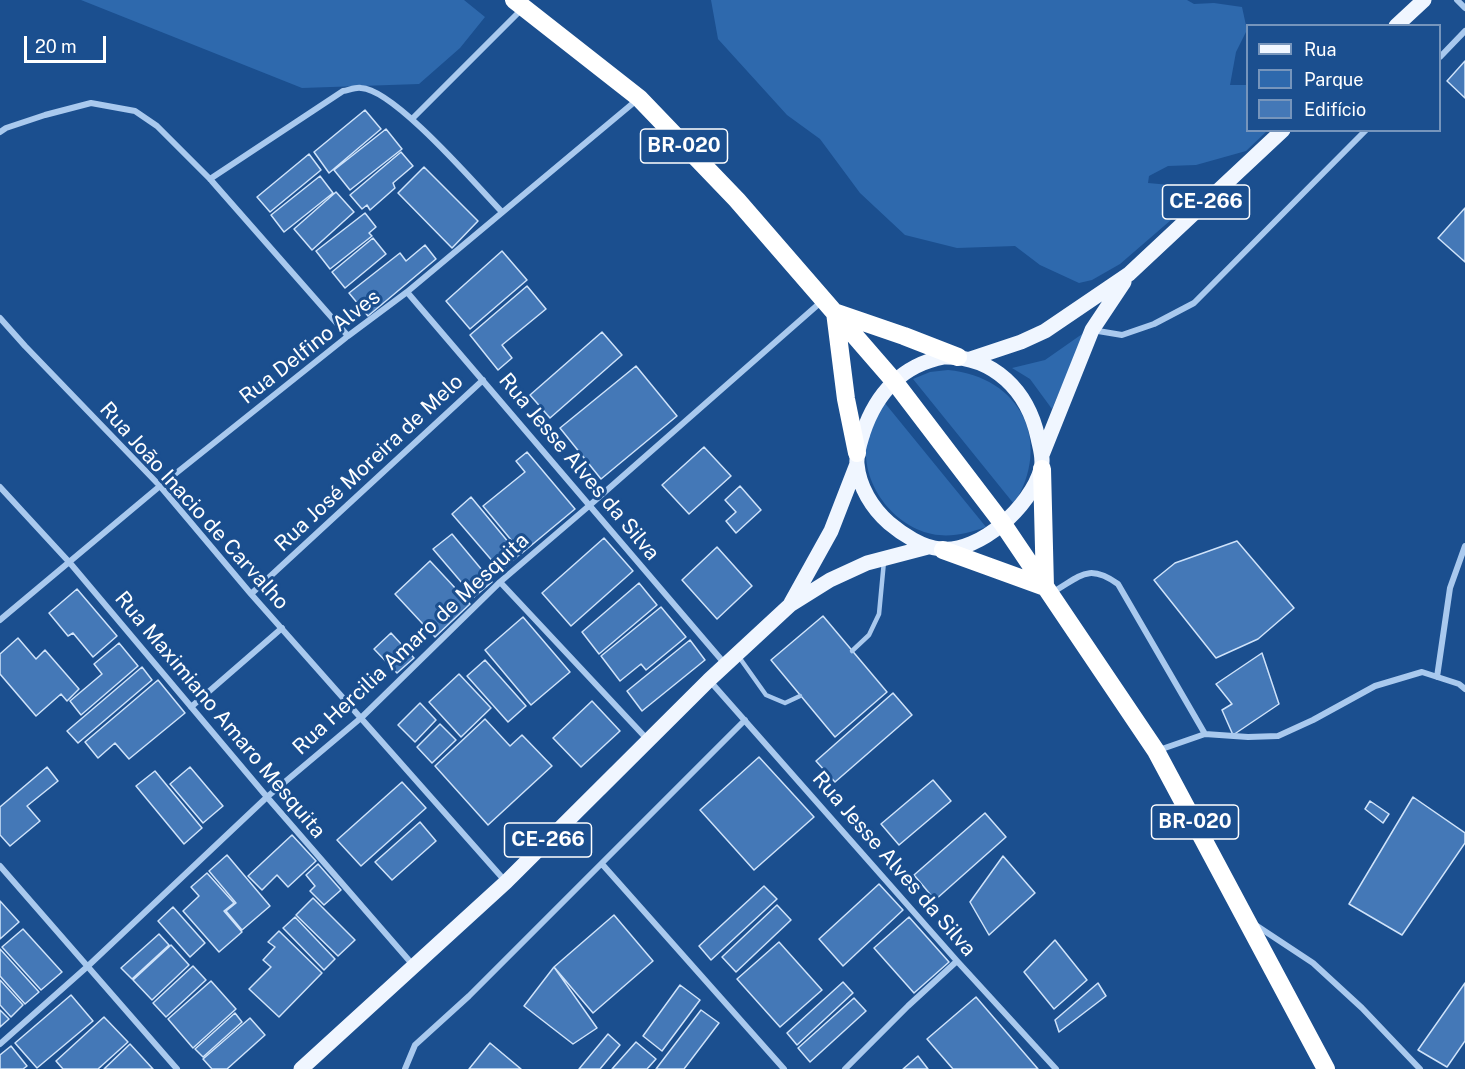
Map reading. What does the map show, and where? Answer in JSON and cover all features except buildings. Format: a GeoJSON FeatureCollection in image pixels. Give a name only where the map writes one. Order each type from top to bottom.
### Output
{"type":"FeatureCollection","features":[{"type":"Feature","properties":{"kind":"highway","name":"BR-020"},"geometry":{"type":"LineString","coordinates":[[519,4],[639,98],[737,200],[894,381],[1003,524],[1156,751],[1326,1069]]}},
{"type":"Feature","properties":{"kind":"highway"},"geometry":{"type":"LineString","coordinates":[[829,306],[964,358]]}},
{"type":"Feature","properties":{"kind":"highway"},"geometry":{"type":"LineString","coordinates":[[829,306],[857,459]]}},
{"type":"Feature","properties":{"kind":"highway"},"geometry":{"type":"LineString","coordinates":[[936,549],[1047,591],[1042,462]]}},
{"type":"Feature","properties":{"kind":"main road"},"geometry":{"type":"LineString","coordinates":[[1398,24],[1424,0]]}},
{"type":"Feature","properties":{"kind":"main road","name":"CE-266"},"geometry":{"type":"LineString","coordinates":[[964,358],[1021,342],[1045,331],[1129,274],[1281,132]]}},
{"type":"Feature","properties":{"kind":"main road","name":"CE-266"},"geometry":{"type":"LineString","coordinates":[[1042,462],[1092,330],[1129,274]]}},
{"type":"Feature","properties":{"kind":"main road"},"geometry":{"type":"LineString","coordinates":[[964,358],[1002,376],[1017,390],[1035,424],[1042,462],[1025,501],[1016,514],[975,540],[954,548],[936,549],[892,526],[877,511],[861,485],[857,459],[865,427],[875,404],[894,381],[921,364],[934,359],[964,358]]}},
{"type":"Feature","properties":{"kind":"main road","name":"CE-266"},"geometry":{"type":"LineString","coordinates":[[790,605],[831,531],[857,459]]}},
{"type":"Feature","properties":{"kind":"main road","name":"CE-266"},"geometry":{"type":"LineString","coordinates":[[301,1069],[506,882],[648,739],[790,605],[830,580],[867,563],[936,549]]}},
{"type":"Feature","properties":{"kind":"street"},"geometry":{"type":"LineString","coordinates":[[1457,0],[1465,8]]}},
{"type":"Feature","properties":{"kind":"street"},"geometry":{"type":"LineString","coordinates":[[412,119],[519,4]]}},
{"type":"Feature","properties":{"kind":"street"},"geometry":{"type":"LineString","coordinates":[[1441,56],[1465,31]]}},
{"type":"Feature","properties":{"kind":"street"},"geometry":{"type":"LineString","coordinates":[[210,179],[343,91],[362,88],[379,94],[412,119],[502,212]]}},
{"type":"Feature","properties":{"kind":"street","name":"Rua Delfino Alves"},"geometry":{"type":"LineString","coordinates":[[0,620],[160,486],[348,336],[407,292],[639,98]]}},
{"type":"Feature","properties":{"kind":"street"},"geometry":{"type":"LineString","coordinates":[[0,132],[45,115],[91,103],[135,111],[157,126],[210,179],[348,336]]}},
{"type":"Feature","properties":{"kind":"street"},"geometry":{"type":"LineString","coordinates":[[1092,330],[1122,335],[1154,324],[1194,303],[1364,132]]}},
{"type":"Feature","properties":{"kind":"street","name":"Rua Jesse Alves da Silva"},"geometry":{"type":"LineString","coordinates":[[407,292],[590,505],[731,659]]}},
{"type":"Feature","properties":{"kind":"street","name":"Rua Hercilia Amaro de Mesquita"},"geometry":{"type":"LineString","coordinates":[[0,1044],[88,966],[267,797],[362,717],[500,582],[829,306]]}},
{"type":"Feature","properties":{"kind":"street","name":"Rua João Inacio de Carvalho"},"geometry":{"type":"LineString","coordinates":[[0,318],[160,486],[251,594],[506,882]]}},
{"type":"Feature","properties":{"kind":"street","name":"Rua José Moreira de Melo"},"geometry":{"type":"LineString","coordinates":[[251,594],[483,380]]}},
{"type":"Feature","properties":{"kind":"street","name":"Rua Maximiano Amaro Mesquita"},"geometry":{"type":"LineString","coordinates":[[0,487],[70,563],[267,797],[414,965]]}},
{"type":"Feature","properties":{"kind":"street"},"geometry":{"type":"LineString","coordinates":[[1437,677],[1450,588],[1465,546]]}},
{"type":"Feature","properties":{"kind":"street"},"geometry":{"type":"LineString","coordinates":[[1047,591],[1087,573],[1097,572],[1118,584],[1205,734]]}},
{"type":"Feature","properties":{"kind":"street"},"geometry":{"type":"LineString","coordinates":[[500,582],[648,739]]}},
{"type":"Feature","properties":{"kind":"street"},"geometry":{"type":"LineString","coordinates":[[191,707],[282,628]]}},
{"type":"Feature","properties":{"kind":"street"},"geometry":{"type":"LineString","coordinates":[[1156,751],[1205,734],[1248,737],[1278,736],[1376,687],[1422,672],[1459,684],[1465,689]]}},
{"type":"Feature","properties":{"kind":"street","name":"Rua Jesse Alves da Silva"},"geometry":{"type":"LineString","coordinates":[[709,680],[957,961],[1056,1069]]}},
{"type":"Feature","properties":{"kind":"street"},"geometry":{"type":"LineString","coordinates":[[405,1069],[415,1045],[469,996],[745,720]]}},
{"type":"Feature","properties":{"kind":"street"},"geometry":{"type":"LineString","coordinates":[[602,864],[784,1069]]}},
{"type":"Feature","properties":{"kind":"street"},"geometry":{"type":"LineString","coordinates":[[0,866],[177,1069]]}},
{"type":"Feature","properties":{"kind":"street"},"geometry":{"type":"LineString","coordinates":[[1248,920],[1313,963],[1362,1008],[1420,1069]]}},
{"type":"Feature","properties":{"kind":"street"},"geometry":{"type":"LineString","coordinates":[[845,1069],[957,961]]}},
{"type":"Feature","properties":{"kind":"lane"},"geometry":{"type":"LineString","coordinates":[[852,651],[869,634],[879,614],[884,558]]}},
{"type":"Feature","properties":{"kind":"lane"},"geometry":{"type":"LineString","coordinates":[[731,659],[766,695],[785,703],[800,696]]}},
{"type":"Feature","properties":{"kind":"green space"},"geometry":{"type":"Polygon","coordinates":[[[81,0],[464,0],[485,17],[460,48],[419,84],[302,88],[81,0]]]}},
{"type":"Feature","properties":{"kind":"green space"},"geometry":{"type":"Polygon","coordinates":[[[711,0],[1187,0],[1194,4],[1214,3],[1242,7],[1246,32],[1236,52],[1230,85],[1246,85],[1246,132],[1266,132],[1246,151],[1196,165],[1168,166],[1149,176],[1148,183],[1170,185],[1189,191],[1186,207],[1120,264],[1092,280],[1079,283],[1040,265],[1015,246],[957,248],[905,235],[860,193],[820,139],[787,115],[718,39],[711,0]]]}},
{"type":"Feature","properties":{"kind":"green space"},"geometry":{"type":"Polygon","coordinates":[[[1085,332],[1052,409],[1030,379],[1012,368],[1045,360],[1085,332]]]}},
{"type":"Feature","properties":{"kind":"green space"},"geometry":{"type":"Polygon","coordinates":[[[948,370],[973,375],[995,385],[1011,399],[1023,416],[1030,436],[1030,458],[1025,481],[1014,504],[913,379],[930,372],[948,370]]]}},
{"type":"Feature","properties":{"kind":"green space"},"geometry":{"type":"Polygon","coordinates":[[[884,402],[986,527],[953,535],[932,534],[903,521],[890,510],[872,483],[867,467],[866,451],[869,431],[884,402]]]}}]}
